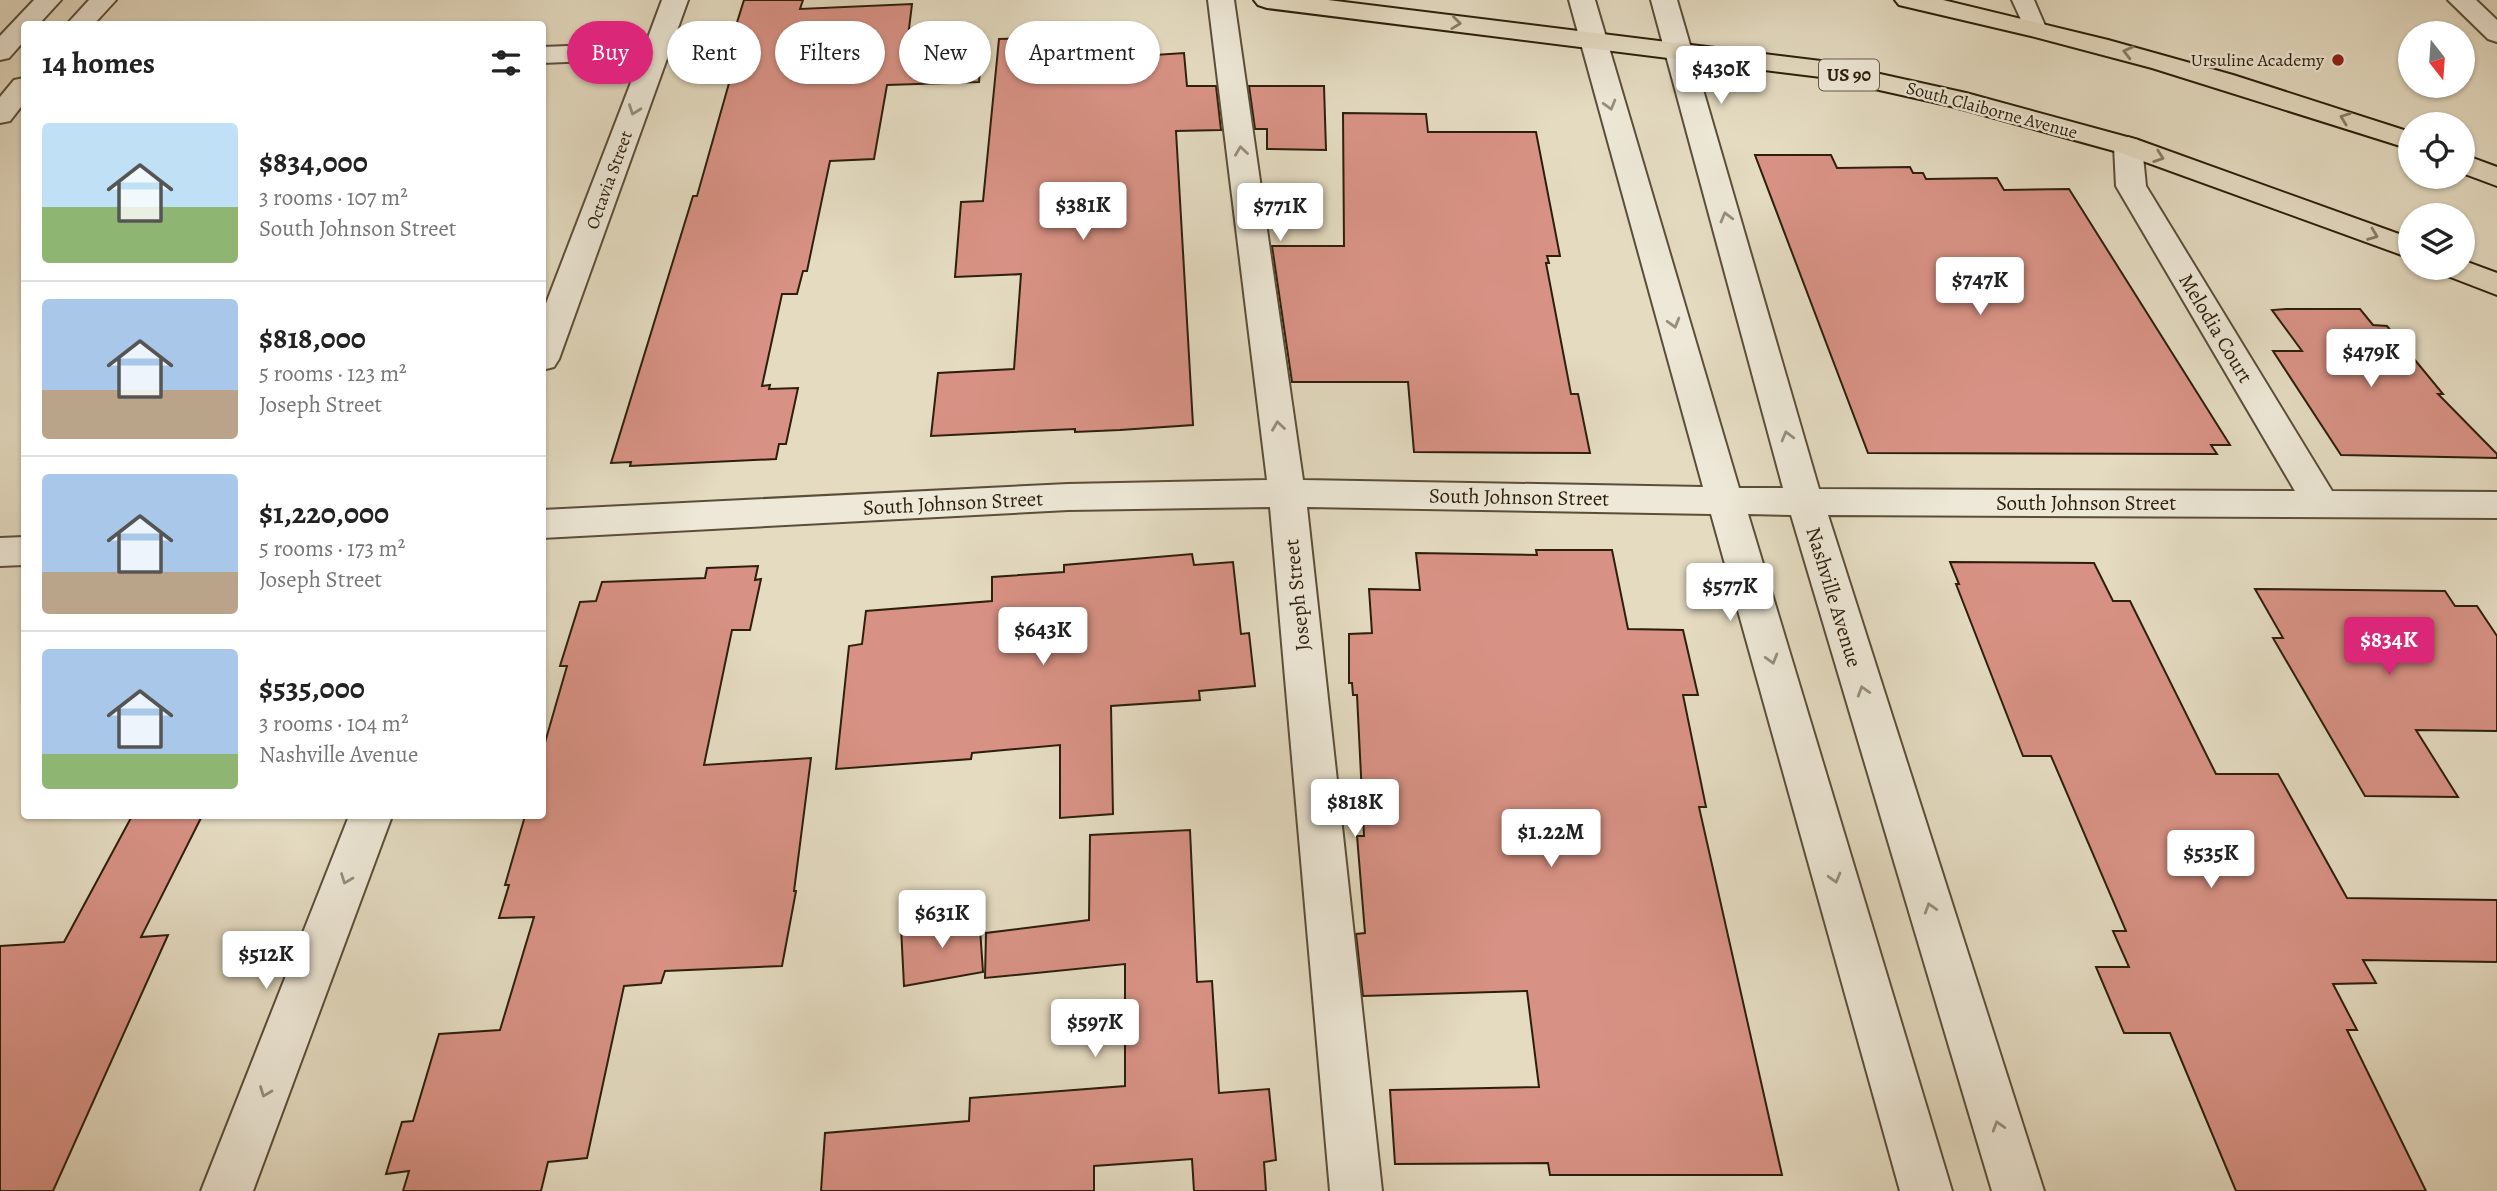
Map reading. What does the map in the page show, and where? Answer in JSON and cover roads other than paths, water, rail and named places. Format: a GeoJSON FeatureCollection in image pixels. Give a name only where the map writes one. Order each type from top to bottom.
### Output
{"type":"FeatureCollection","features":[{"type":"Feature","properties":{"kind":"main road","name":"South Claiborne Avenue"},"geometry":{"type":"LineString","coordinates":[[1267,0],[1821,69],[1956,99],[2128,146],[2398,244]]}},
{"type":"Feature","properties":{"kind":"main road"},"geometry":{"type":"LineString","coordinates":[[1908,0],[2035,28],[2169,63],[2300,102],[2398,137]]}},
{"type":"Feature","properties":{"kind":"main road"},"geometry":{"type":"LineString","coordinates":[[2475,168],[2497,177]]}},
{"type":"Feature","properties":{"kind":"main road"},"geometry":{"type":"LineString","coordinates":[[2475,274],[2493,279]]}},
{"type":"Feature","properties":{"kind":"street"},"geometry":{"type":"LineString","coordinates":[[29,21],[48,0]]}},
{"type":"Feature","properties":{"kind":"street"},"geometry":{"type":"LineString","coordinates":[[83,21],[103,0]]}},
{"type":"Feature","properties":{"kind":"street","name":"Octavia Street"},"geometry":{"type":"LineString","coordinates":[[546,348],[676,0]]}},
{"type":"Feature","properties":{"kind":"street","name":"Joseph Street"},"geometry":{"type":"LineString","coordinates":[[1221,0],[1287,493],[1356,1191]]}},
{"type":"Feature","properties":{"kind":"street"},"geometry":{"type":"LineString","coordinates":[[1582,0],[1591,39],[1926,1191]]}},
{"type":"Feature","properties":{"kind":"street","name":"Nashville Avenue"},"geometry":{"type":"LineString","coordinates":[[1664,0],[1805,502],[2018,1191]]}},
{"type":"Feature","properties":{"kind":"street"},"geometry":{"type":"LineString","coordinates":[[2461,0],[2497,34]]}},
{"type":"Feature","properties":{"kind":"street"},"geometry":{"type":"LineString","coordinates":[[0,52],[21,29]]}},
{"type":"Feature","properties":{"kind":"street"},"geometry":{"type":"LineString","coordinates":[[546,55],[656,51]]}},
{"type":"Feature","properties":{"kind":"street"},"geometry":{"type":"LineString","coordinates":[[0,80],[21,77]]}},
{"type":"Feature","properties":{"kind":"street"},"geometry":{"type":"LineString","coordinates":[[0,115],[21,90]]}},
{"type":"Feature","properties":{"kind":"street","name":"Melodia Court"},"geometry":{"type":"LineString","coordinates":[[2128,146],[2131,186],[2321,504]]}},
{"type":"Feature","properties":{"kind":"street","name":"South Johnson Street"},"geometry":{"type":"LineString","coordinates":[[546,524],[1068,497],[1287,493],[1805,502],[2497,505]]}},
{"type":"Feature","properties":{"kind":"street"},"geometry":{"type":"LineString","coordinates":[[0,552],[21,551]]}},
{"type":"Feature","properties":{"kind":"street"},"geometry":{"type":"LineString","coordinates":[[227,1191],[369,819]]}},
{"type":"Feature","properties":{"kind":"lane"},"geometry":{"type":"LineString","coordinates":[[2023,0],[2035,28]]}},
{"type":"Feature","properties":{"kind":"place","name":"Ursuline Academy"},"geometry":{"type":"Point","coordinates":[2338,60]}}]}
